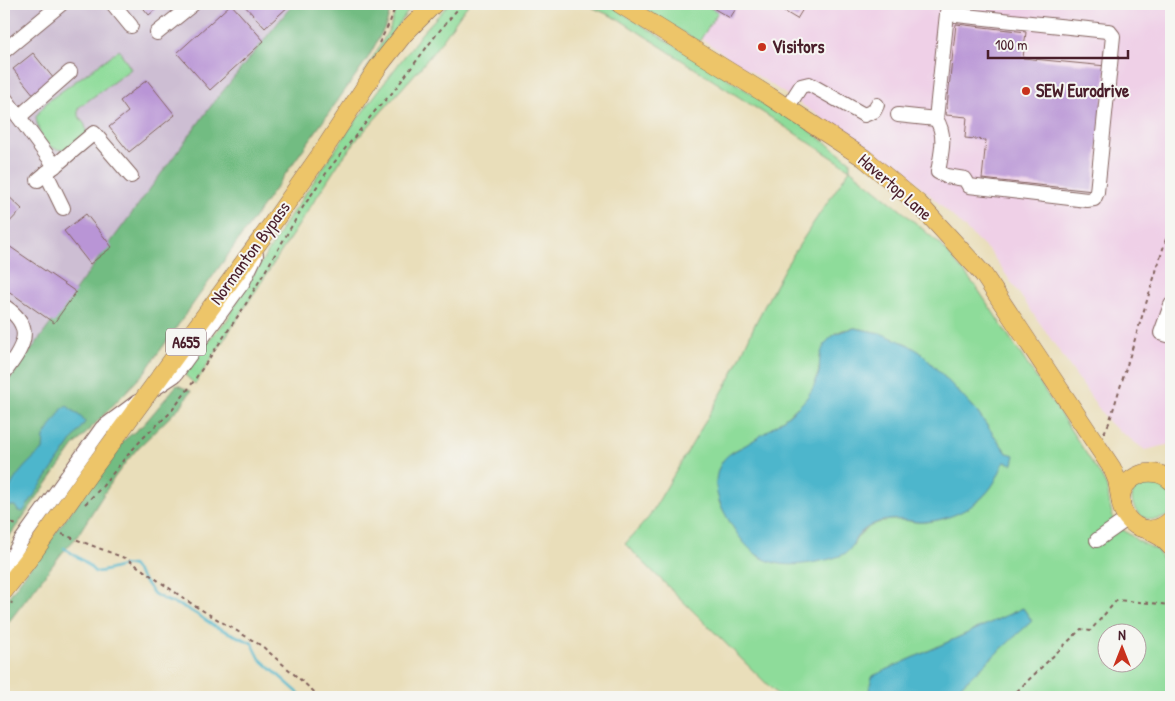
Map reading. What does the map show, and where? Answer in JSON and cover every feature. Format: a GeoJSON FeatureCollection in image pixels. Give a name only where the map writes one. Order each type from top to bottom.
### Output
{"type":"FeatureCollection","features":[{"type":"Feature","properties":{"kind":"main road","name":"Normanton Bypass"},"geometry":{"type":"LineString","coordinates":[[404,34],[420,4]]}},
{"type":"Feature","properties":{"kind":"main road","name":"Normanton Bypass"},"geometry":{"type":"LineString","coordinates":[[4,591],[272,224],[378,67],[404,34],[434,4]]}},
{"type":"Feature","properties":{"kind":"main road","name":"Havertop Lane"},"geometry":{"type":"LineString","coordinates":[[620,4],[864,158],[919,204],[983,274],[1098,446],[1117,480],[1124,511]]}},
{"type":"Feature","properties":{"kind":"main road","name":"Havertop Lane"},"geometry":{"type":"LineString","coordinates":[[1098,446],[1115,461],[1129,468],[1159,473],[1171,481]]}},
{"type":"Feature","properties":{"kind":"main road"},"geometry":{"type":"LineString","coordinates":[[1147,472],[1130,480],[1123,490],[1124,511],[1133,525],[1142,529],[1154,530],[1165,526],[1171,520]]}},
{"type":"Feature","properties":{"kind":"main road"},"geometry":{"type":"LineString","coordinates":[[1146,529],[1161,537],[1171,547]]}},
{"type":"Feature","properties":{"kind":"street"},"geometry":{"type":"LineString","coordinates":[[4,51],[61,4]]}},
{"type":"Feature","properties":{"kind":"street"},"geometry":{"type":"LineString","coordinates":[[113,4],[132,26]]}},
{"type":"Feature","properties":{"kind":"street"},"geometry":{"type":"LineString","coordinates":[[157,33],[193,4]]}},
{"type":"Feature","properties":{"kind":"street"},"geometry":{"type":"LineString","coordinates":[[948,9],[1109,31],[1114,36],[1097,192],[1094,199],[1087,200],[968,186],[965,179],[946,176],[938,172],[943,135],[936,119],[948,9]]}},
{"type":"Feature","properties":{"kind":"street"},"geometry":{"type":"LineString","coordinates":[[19,117],[70,72]]}},
{"type":"Feature","properties":{"kind":"street"},"geometry":{"type":"LineString","coordinates":[[787,108],[801,86],[809,84],[864,116],[874,111],[877,105]]}},
{"type":"Feature","properties":{"kind":"street"},"geometry":{"type":"LineString","coordinates":[[4,97],[19,117],[63,208]]}},
{"type":"Feature","properties":{"kind":"street"},"geometry":{"type":"LineString","coordinates":[[898,115],[936,119]]}},
{"type":"Feature","properties":{"kind":"street"},"geometry":{"type":"LineString","coordinates":[[46,173],[94,133],[131,176]]}},
{"type":"Feature","properties":{"kind":"street"},"geometry":{"type":"LineString","coordinates":[[1171,304],[1161,332],[1171,336]]}},
{"type":"Feature","properties":{"kind":"street"},"geometry":{"type":"LineString","coordinates":[[4,306],[19,319],[24,329],[23,340],[18,354],[6,364]]}},
{"type":"Feature","properties":{"kind":"street"},"geometry":{"type":"LineString","coordinates":[[4,571],[21,541],[102,428],[148,394]]}},
{"type":"Feature","properties":{"kind":"street"},"geometry":{"type":"LineString","coordinates":[[1147,472],[1171,467]]}},
{"type":"Feature","properties":{"kind":"street"},"geometry":{"type":"LineString","coordinates":[[1097,540],[1124,511]]}},
{"type":"Feature","properties":{"kind":"path"},"geometry":{"type":"LineString","coordinates":[[375,49],[390,22],[396,4]]}},
{"type":"Feature","properties":{"kind":"path"},"geometry":{"type":"LineString","coordinates":[[1098,446],[1109,422],[1171,223]]}},
{"type":"Feature","properties":{"kind":"path"},"geometry":{"type":"LineString","coordinates":[[4,522],[21,526]]}},
{"type":"Feature","properties":{"kind":"path"},"geometry":{"type":"LineString","coordinates":[[60,534],[127,559],[195,606],[262,646],[320,697]]}},
{"type":"Feature","properties":{"kind":"path"},"geometry":{"type":"LineString","coordinates":[[1011,697],[1081,629],[1090,631],[1117,600],[1171,605]]}},
{"type":"Feature","properties":{"kind":"shaded area"},"geometry":{"type":"Polygon","coordinates":[[[4,4],[302,4],[4,389],[4,4]]]}},
{"type":"Feature","properties":{"kind":"shaded area"},"geometry":{"type":"Polygon","coordinates":[[[648,4],[1171,4],[1171,444],[1145,450],[1109,423],[991,253],[909,175],[648,4]]]}},
{"type":"Feature","properties":{"kind":"green space"},"geometry":{"type":"Polygon","coordinates":[[[293,4],[392,4],[386,25],[368,58],[144,373],[73,447],[6,541],[4,549],[4,387],[211,106],[293,4]]]}},
{"type":"Feature","properties":{"kind":"green space"},"geometry":{"type":"Polygon","coordinates":[[[397,4],[413,4],[361,78],[390,28],[397,4]]]}},
{"type":"Feature","properties":{"kind":"green space"},"geometry":{"type":"Polygon","coordinates":[[[449,4],[469,4],[422,66],[358,138],[339,163],[195,384],[185,375],[212,336],[228,319],[242,292],[285,223],[349,130],[422,33],[449,4]]]}},
{"type":"Feature","properties":{"kind":"green space"},"geometry":{"type":"Polygon","coordinates":[[[585,4],[608,4],[804,126],[850,161],[850,169],[620,20],[585,4]]]}},
{"type":"Feature","properties":{"kind":"green space"},"geometry":{"type":"Polygon","coordinates":[[[636,4],[704,4],[718,12],[699,42],[636,4]]]}},
{"type":"Feature","properties":{"kind":"green space"},"geometry":{"type":"Polygon","coordinates":[[[119,50],[131,69],[78,108],[78,115],[85,125],[87,134],[68,150],[51,147],[41,136],[36,116],[48,101],[119,50]]]}},
{"type":"Feature","properties":{"kind":"green space"},"geometry":{"type":"Polygon","coordinates":[[[850,169],[941,245],[977,288],[1101,476],[1106,485],[1115,523],[1138,541],[1157,550],[1171,574],[1171,694],[947,697],[1031,621],[1023,608],[873,676],[871,687],[874,697],[780,697],[625,544],[649,517],[698,434],[733,373],[756,322],[784,269],[850,169]],[[855,328],[834,334],[820,357],[814,388],[805,401],[771,429],[732,452],[719,502],[737,532],[760,558],[853,545],[862,532],[874,524],[889,520],[925,522],[950,516],[978,501],[994,482],[1003,464],[1014,456],[1007,453],[977,412],[920,352],[880,333],[855,328]]]}},
{"type":"Feature","properties":{"kind":"green space"},"geometry":{"type":"Polygon","coordinates":[[[177,385],[191,391],[182,405],[126,462],[76,538],[62,553],[4,628],[4,603],[123,441],[144,424],[177,385]]]}},
{"type":"Feature","properties":{"kind":"green space"},"geometry":{"type":"Polygon","coordinates":[[[1154,478],[1171,488],[1171,511],[1165,517],[1151,520],[1144,518],[1135,509],[1132,503],[1132,496],[1139,484],[1154,478]]]}},
{"type":"Feature","properties":{"kind":"water"},"geometry":{"type":"Polygon","coordinates":[[[855,328],[880,333],[907,344],[920,352],[977,412],[1007,453],[1015,455],[1013,464],[1004,462],[995,480],[981,499],[954,515],[924,522],[905,520],[882,521],[862,531],[846,553],[832,559],[796,565],[771,562],[761,558],[752,551],[728,519],[721,506],[717,492],[716,477],[718,469],[727,456],[768,431],[802,403],[816,382],[822,350],[828,340],[837,333],[855,328]]]}},
{"type":"Feature","properties":{"kind":"water"},"geometry":{"type":"Polygon","coordinates":[[[67,406],[85,422],[23,512],[18,511],[15,506],[8,506],[4,502],[14,480],[24,467],[43,450],[44,437],[62,409],[67,406]]]}},
{"type":"Feature","properties":{"kind":"water"},"geometry":{"type":"Polygon","coordinates":[[[1023,608],[1032,621],[947,697],[874,697],[872,694],[870,687],[873,676],[1023,608]]]}},
{"type":"Feature","properties":{"kind":"building"},"geometry":{"type":"Polygon","coordinates":[[[140,4],[162,4],[149,15],[140,4]]]}},
{"type":"Feature","properties":{"kind":"building"},"geometry":{"type":"Polygon","coordinates":[[[231,4],[264,41],[210,90],[177,53],[231,4]]]}},
{"type":"Feature","properties":{"kind":"building"},"geometry":{"type":"Polygon","coordinates":[[[243,4],[291,4],[265,28],[243,4]]]}},
{"type":"Feature","properties":{"kind":"building"},"geometry":{"type":"Polygon","coordinates":[[[706,4],[739,4],[730,18],[706,4]]]}},
{"type":"Feature","properties":{"kind":"building"},"geometry":{"type":"Polygon","coordinates":[[[772,4],[806,4],[797,19],[772,4]]]}},
{"type":"Feature","properties":{"kind":"building","name":"SEW Eurodrive"},"geometry":{"type":"Polygon","coordinates":[[[956,24],[1026,32],[1023,58],[1106,66],[1093,191],[982,179],[986,140],[965,138],[967,117],[946,115],[956,24]]]}},
{"type":"Feature","properties":{"kind":"building"},"geometry":{"type":"Polygon","coordinates":[[[33,53],[54,79],[34,95],[13,69],[33,53]]]}},
{"type":"Feature","properties":{"kind":"building"},"geometry":{"type":"Polygon","coordinates":[[[147,80],[175,115],[129,152],[109,127],[128,112],[120,101],[147,80]]]}},
{"type":"Feature","properties":{"kind":"building"},"geometry":{"type":"Polygon","coordinates":[[[4,192],[22,209],[4,228],[4,192]]]}},
{"type":"Feature","properties":{"kind":"building"},"geometry":{"type":"Polygon","coordinates":[[[86,214],[112,247],[90,264],[64,231],[86,214]]]}},
{"type":"Feature","properties":{"kind":"building"},"geometry":{"type":"Polygon","coordinates":[[[6,244],[76,292],[54,323],[4,288],[4,247],[6,244]]]}},
{"type":"Feature","properties":{"kind":"waterway"},"geometry":{"type":"LineString","coordinates":[[64,548],[85,562],[95,572],[132,565],[154,594],[186,608],[214,626],[252,643],[260,659],[303,697]]}},
{"type":"Feature","properties":{"kind":"place","name":"Visitors"},"geometry":{"type":"Point","coordinates":[762,47]}},
{"type":"Feature","properties":{"kind":"place","name":"SEW Eurodrive"},"geometry":{"type":"Point","coordinates":[1026,91]}}]}
